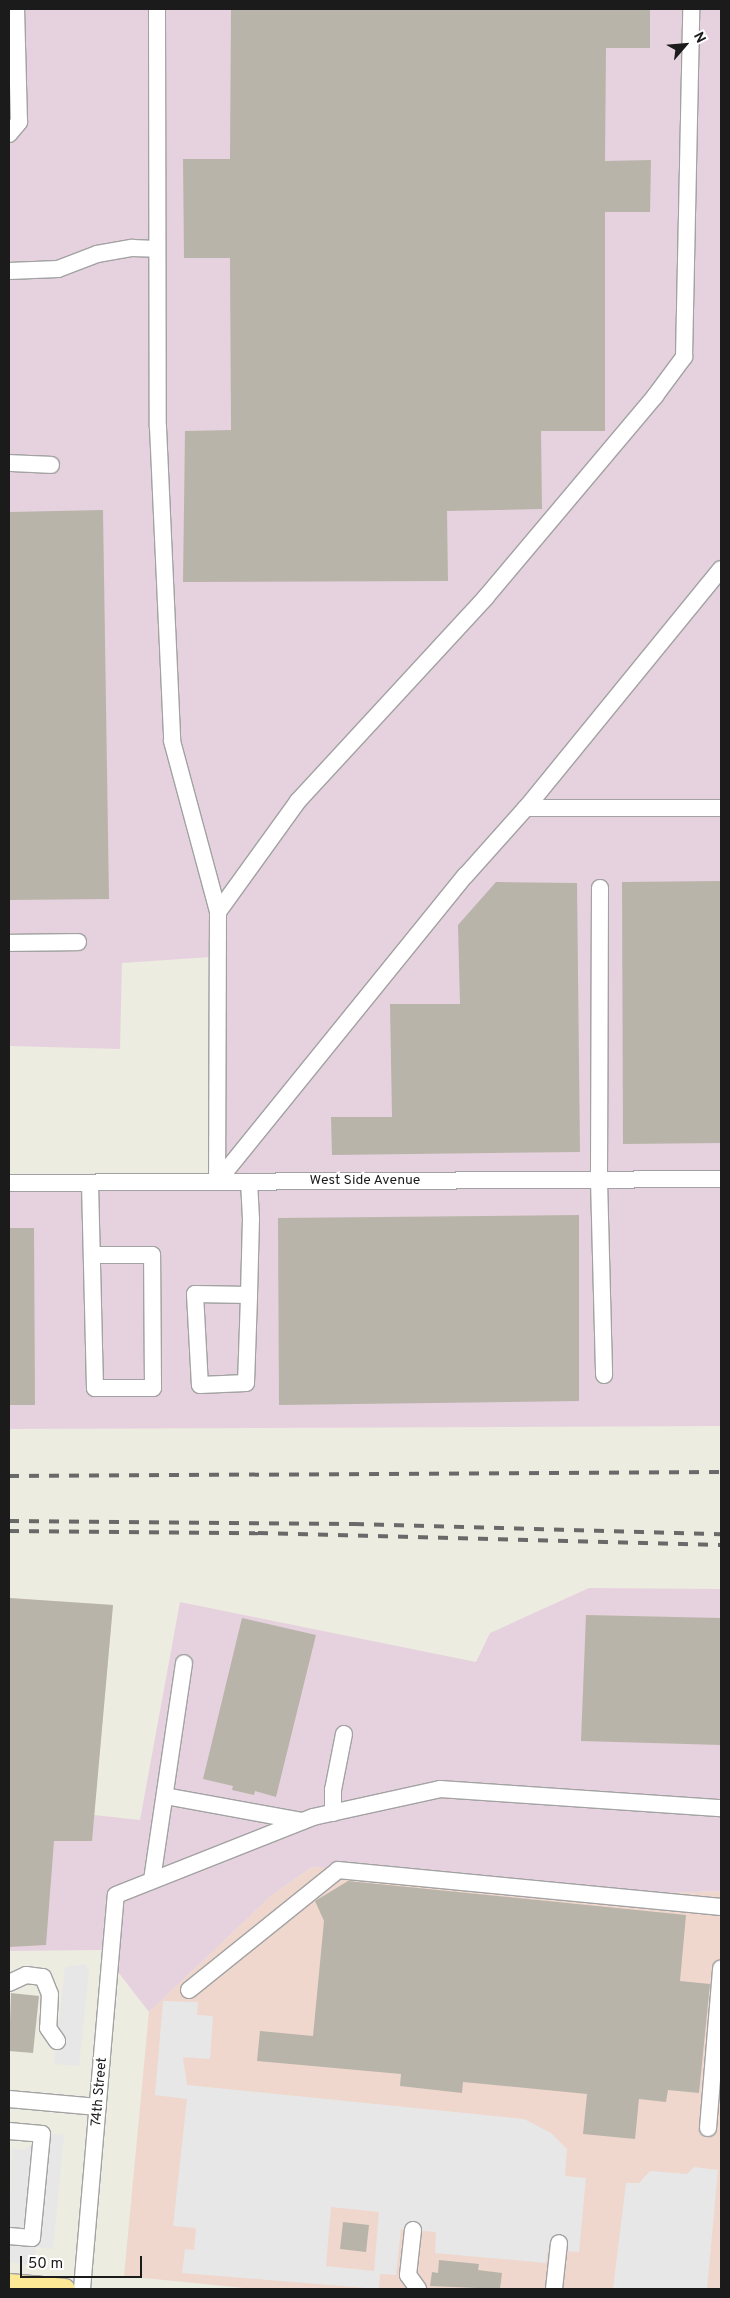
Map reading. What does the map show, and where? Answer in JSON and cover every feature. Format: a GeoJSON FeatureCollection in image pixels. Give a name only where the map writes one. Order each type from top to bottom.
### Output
{"type":"FeatureCollection","features":[{"type":"Feature","properties":{"kind":"main road"},"geometry":{"type":"LineString","coordinates":[[9,2284],[65,2289]]}},
{"type":"Feature","properties":{"kind":"street"},"geometry":{"type":"LineString","coordinates":[[9,134],[19,122],[16,9]]}},
{"type":"Feature","properties":{"kind":"street"},"geometry":{"type":"LineString","coordinates":[[156,9],[158,427],[172,742],[218,912],[218,1182]]}},
{"type":"Feature","properties":{"kind":"street"},"geometry":{"type":"LineString","coordinates":[[218,912],[298,801],[486,597],[656,396],[684,357],[691,9]]}},
{"type":"Feature","properties":{"kind":"street"},"geometry":{"type":"LineString","coordinates":[[9,271],[58,269],[97,254],[132,248],[157,249]]}},
{"type":"Feature","properties":{"kind":"street"},"geometry":{"type":"LineString","coordinates":[[9,463],[51,465]]}},
{"type":"Feature","properties":{"kind":"street"},"geometry":{"type":"LineString","coordinates":[[218,1182],[466,875],[526,808],[721,569]]}},
{"type":"Feature","properties":{"kind":"street"},"geometry":{"type":"LineString","coordinates":[[526,808],[721,808]]}},
{"type":"Feature","properties":{"kind":"street"},"geometry":{"type":"LineString","coordinates":[[600,888],[599,1180],[604,1375]]}},
{"type":"Feature","properties":{"kind":"street"},"geometry":{"type":"LineString","coordinates":[[9,943],[78,942]]}},
{"type":"Feature","properties":{"kind":"street","name":"West Side Avenue"},"geometry":{"type":"LineString","coordinates":[[9,1183],[721,1179]]}},
{"type":"Feature","properties":{"kind":"street"},"geometry":{"type":"LineString","coordinates":[[249,1182],[249,1295],[246,1383],[200,1384],[195,1294],[249,1295]]}},
{"type":"Feature","properties":{"kind":"street"},"geometry":{"type":"LineString","coordinates":[[90,1183],[95,1388],[153,1388],[152,1255],[92,1255]]}},
{"type":"Feature","properties":{"kind":"street"},"geometry":{"type":"LineString","coordinates":[[152,1880],[184,1663]]}},
{"type":"Feature","properties":{"kind":"street"},"geometry":{"type":"LineString","coordinates":[[333,1813],[333,1790],[344,1734]]}},
{"type":"Feature","properties":{"kind":"street"},"geometry":{"type":"LineString","coordinates":[[152,1880],[304,1821],[440,1789],[721,1808]]}},
{"type":"Feature","properties":{"kind":"street"},"geometry":{"type":"LineString","coordinates":[[165,1796],[304,1821]]}},
{"type":"Feature","properties":{"kind":"street"},"geometry":{"type":"LineString","coordinates":[[189,1990],[338,1870],[721,1907]]}},
{"type":"Feature","properties":{"kind":"street","name":"74th Street"},"geometry":{"type":"LineString","coordinates":[[82,2289],[116,1894],[152,1880]]}},
{"type":"Feature","properties":{"kind":"street"},"geometry":{"type":"LineString","coordinates":[[708,2128],[721,1969]]}},
{"type":"Feature","properties":{"kind":"street"},"geometry":{"type":"LineString","coordinates":[[9,1984],[26,1975],[43,1977],[50,1994],[48,2028],[57,2041]]}},
{"type":"Feature","properties":{"kind":"street"},"geometry":{"type":"LineString","coordinates":[[9,2099],[98,2107]]}},
{"type":"Feature","properties":{"kind":"street"},"geometry":{"type":"LineString","coordinates":[[9,2131],[42,2139]]}},
{"type":"Feature","properties":{"kind":"street"},"geometry":{"type":"LineString","coordinates":[[9,2138],[42,2139]]}},
{"type":"Feature","properties":{"kind":"street"},"geometry":{"type":"LineString","coordinates":[[9,2236],[32,2238],[42,2139]]}},
{"type":"Feature","properties":{"kind":"street"},"geometry":{"type":"LineString","coordinates":[[413,2230],[408,2275],[418,2289]]}},
{"type":"Feature","properties":{"kind":"street"},"geometry":{"type":"LineString","coordinates":[[554,2289],[558,2243]]}},
{"type":"Feature","properties":{"kind":"shaded area"},"geometry":{"type":"Polygon","coordinates":[[[9,9],[721,9],[721,1426],[9,1429],[9,1191],[222,1185],[226,956],[122,963],[120,1049],[9,1046],[9,9]]]}},
{"type":"Feature","properties":{"kind":"shaded area"},"geometry":{"type":"Polygon","coordinates":[[[589,1588],[721,1589],[721,1891],[645,1894],[312,1867],[272,1895],[149,2012],[101,1950],[9,1951],[9,1598],[113,1605],[94,1815],[140,1820],[180,1602],[476,1662],[490,1633],[589,1588]]]}},
{"type":"Feature","properties":{"kind":"shaded area"},"geometry":{"type":"Polygon","coordinates":[[[312,1867],[645,1894],[721,1891],[721,2289],[254,2289],[124,2276],[149,2012],[272,1895],[312,1867]]]}},
{"type":"Feature","properties":{"kind":"shaded area"},"geometry":{"type":"Polygon","coordinates":[[[86,1964],[89,1972],[79,2066],[54,2064],[65,1967],[86,1964]]]}},
{"type":"Feature","properties":{"kind":"shaded area"},"geometry":{"type":"Polygon","coordinates":[[[163,2001],[198,2002],[197,2015],[213,2016],[210,2059],[183,2057],[187,2085],[524,2119],[551,2133],[567,2149],[565,2176],[586,2178],[579,2252],[548,2250],[546,2263],[435,2253],[436,2232],[401,2229],[396,2275],[380,2274],[379,2289],[182,2273],[185,2249],[194,2250],[196,2228],[173,2226],[187,2099],[155,2095],[163,2001]],[[331,2207],[326,2266],[374,2271],[379,2212],[331,2207]]]}},
{"type":"Feature","properties":{"kind":"shaded area"},"geometry":{"type":"Polygon","coordinates":[[[51,2134],[64,2135],[53,2249],[36,2247],[34,2265],[9,2262],[12,2148],[23,2150],[51,2134]]]}},
{"type":"Feature","properties":{"kind":"shaded area"},"geometry":{"type":"Polygon","coordinates":[[[694,2167],[718,2170],[707,2289],[613,2289],[626,2183],[639,2183],[650,2171],[687,2174],[694,2167]]]}},
{"type":"Feature","properties":{"kind":"building"},"geometry":{"type":"Polygon","coordinates":[[[231,9],[650,9],[650,48],[606,48],[605,161],[651,160],[650,212],[605,212],[605,431],[541,431],[542,509],[447,511],[448,581],[183,582],[185,431],[231,430],[230,258],[184,258],[183,159],[230,159],[231,9]]]}},
{"type":"Feature","properties":{"kind":"building"},"geometry":{"type":"Polygon","coordinates":[[[103,510],[109,899],[9,900],[9,512],[103,510]]]}},
{"type":"Feature","properties":{"kind":"building"},"geometry":{"type":"Polygon","coordinates":[[[721,881],[721,1143],[623,1144],[622,882],[721,881]]]}},
{"type":"Feature","properties":{"kind":"building"},"geometry":{"type":"Polygon","coordinates":[[[496,882],[577,883],[580,1152],[332,1155],[331,1117],[392,1117],[390,1004],[460,1004],[458,925],[496,882]]]}},
{"type":"Feature","properties":{"kind":"building"},"geometry":{"type":"Polygon","coordinates":[[[579,1215],[579,1401],[279,1405],[278,1218],[579,1215]]]}},
{"type":"Feature","properties":{"kind":"building"},"geometry":{"type":"Polygon","coordinates":[[[9,1228],[34,1228],[35,1405],[9,1405],[9,1228]]]}},
{"type":"Feature","properties":{"kind":"building"},"geometry":{"type":"Polygon","coordinates":[[[9,1598],[113,1605],[92,1841],[54,1841],[46,1945],[9,1947],[9,1598]]]}},
{"type":"Feature","properties":{"kind":"building"},"geometry":{"type":"Polygon","coordinates":[[[586,1615],[721,1618],[721,1745],[581,1741],[586,1615]]]}},
{"type":"Feature","properties":{"kind":"building"},"geometry":{"type":"Polygon","coordinates":[[[242,1618],[316,1635],[276,1797],[255,1791],[254,1795],[232,1790],[233,1786],[203,1779],[242,1618]]]}},
{"type":"Feature","properties":{"kind":"building"},"geometry":{"type":"Polygon","coordinates":[[[348,1881],[686,1915],[680,1981],[710,1984],[699,2093],[668,2090],[666,2102],[639,2099],[635,2139],[583,2134],[587,2094],[463,2082],[462,2093],[400,2086],[401,2074],[257,2061],[260,2031],[313,2036],[324,1921],[315,1901],[348,1881]]]}},
{"type":"Feature","properties":{"kind":"building"},"geometry":{"type":"Polygon","coordinates":[[[11,1993],[39,1996],[33,2053],[9,2051],[11,1993]]]}},
{"type":"Feature","properties":{"kind":"building"},"geometry":{"type":"Polygon","coordinates":[[[343,2222],[369,2225],[366,2252],[340,2249],[343,2222]]]}},
{"type":"Feature","properties":{"kind":"building"},"geometry":{"type":"Polygon","coordinates":[[[439,2260],[479,2264],[478,2270],[502,2273],[500,2289],[430,2286],[432,2272],[438,2273],[439,2260]]]}},
{"type":"Feature","properties":{"kind":"railway"},"geometry":{"type":"LineString","coordinates":[[9,1476],[721,1472]]}},
{"type":"Feature","properties":{"kind":"railway"},"geometry":{"type":"LineString","coordinates":[[9,1521],[354,1524],[721,1534]]}},
{"type":"Feature","properties":{"kind":"railway"},"geometry":{"type":"LineString","coordinates":[[9,1531],[258,1533],[721,1545]]}}]}
